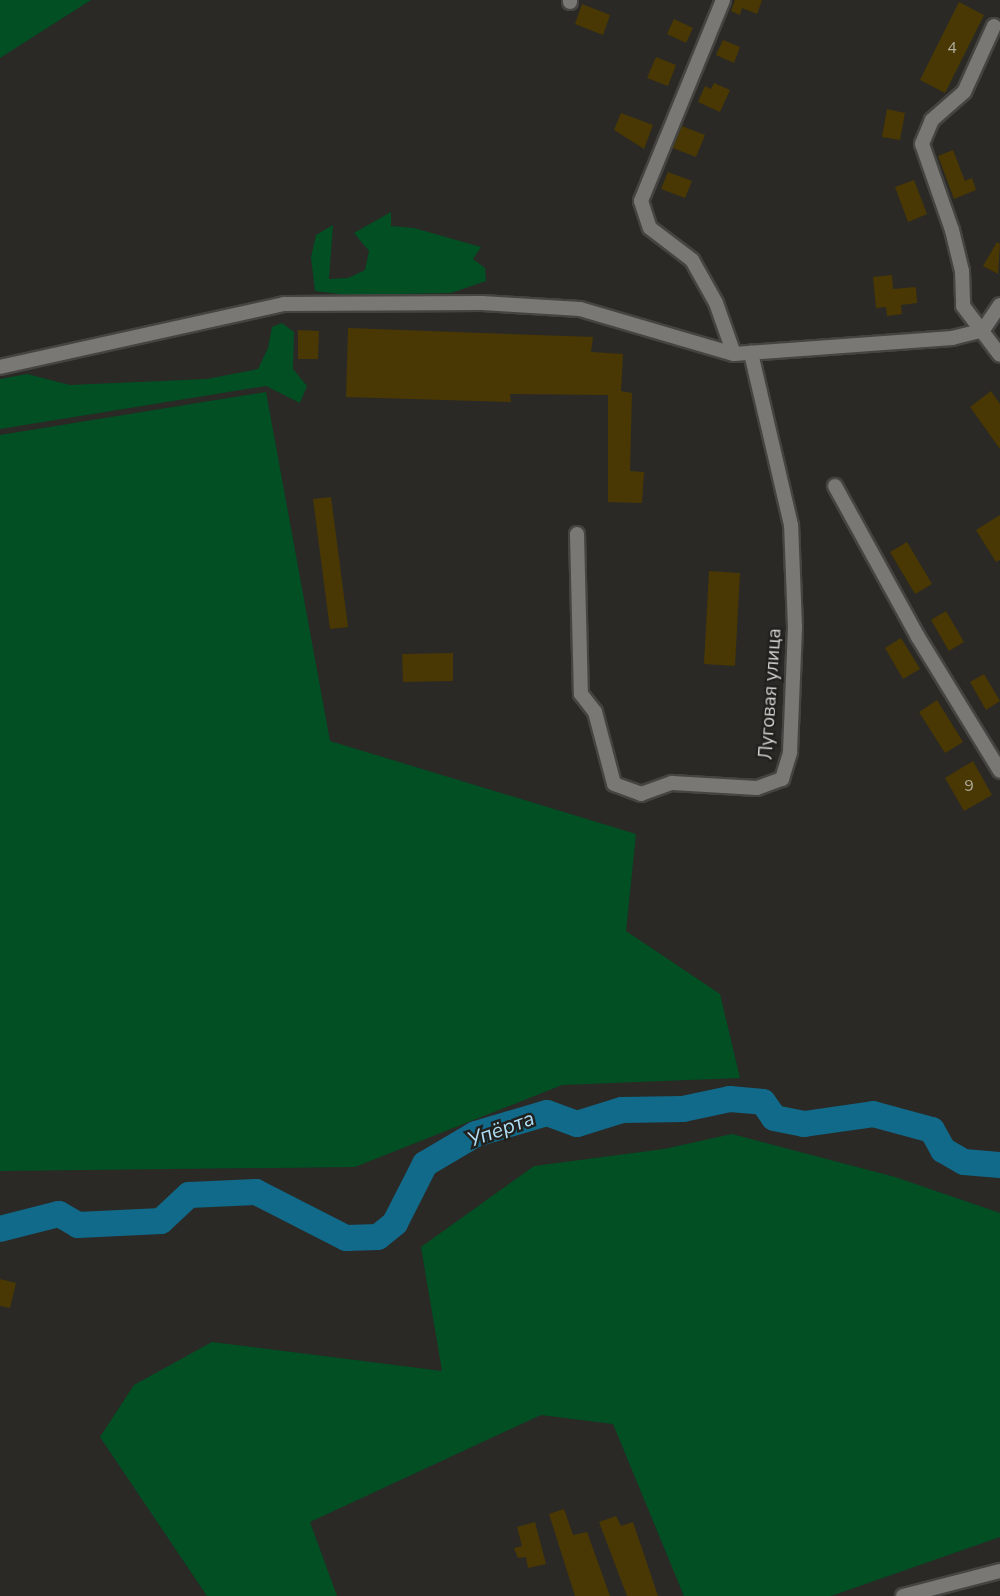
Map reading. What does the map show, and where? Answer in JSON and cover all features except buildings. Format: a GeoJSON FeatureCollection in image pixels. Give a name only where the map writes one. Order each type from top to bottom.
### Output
{"type":"FeatureCollection","features":[{"type":"Feature","properties":{"kind":"street"},"geometry":{"type":"LineString","coordinates":[[723,0],[640,201],[650,228],[692,260],[716,303],[734,354]]}},
{"type":"Feature","properties":{"kind":"street"},"geometry":{"type":"LineString","coordinates":[[993,26],[964,92],[932,120],[922,144],[957,251],[963,306],[1000,355]]}},
{"type":"Feature","properties":{"kind":"street"},"geometry":{"type":"LineString","coordinates":[[0,368],[284,304],[482,303],[580,309],[734,354],[952,338],[983,330],[1000,305]]}},
{"type":"Feature","properties":{"kind":"street","name":"Луговая улица"},"geometry":{"type":"LineString","coordinates":[[577,534],[581,694],[595,712],[614,783],[641,793],[672,783],[757,788],[782,779],[790,752],[795,626],[791,525],[751,353]]}},
{"type":"Feature","properties":{"kind":"street"},"geometry":{"type":"LineString","coordinates":[[835,486],[918,637],[1000,771]]}},
{"type":"Feature","properties":{"kind":"street"},"geometry":{"type":"LineString","coordinates":[[903,1596],[1000,1571]]}},
{"type":"Feature","properties":{"kind":"green space"},"geometry":{"type":"Polygon","coordinates":[[[0,0],[91,0],[0,58],[0,0]]]}},
{"type":"Feature","properties":{"kind":"green space"},"geometry":{"type":"Polygon","coordinates":[[[391,212],[391,226],[414,228],[481,247],[473,259],[485,268],[486,281],[451,293],[347,295],[315,291],[311,257],[316,235],[333,225],[329,279],[348,278],[365,270],[369,251],[354,233],[391,212]]]}},
{"type":"Feature","properties":{"kind":"green space"},"geometry":{"type":"Polygon","coordinates":[[[282,323],[294,332],[293,369],[307,386],[300,403],[266,386],[0,429],[0,379],[27,374],[70,385],[207,379],[258,369],[268,348],[272,327],[282,323]]]}},
{"type":"Feature","properties":{"kind":"green space"},"geometry":{"type":"Polygon","coordinates":[[[266,392],[330,741],[636,834],[626,931],[720,994],[740,1078],[562,1085],[355,1167],[0,1171],[0,435],[266,392]]]}},
{"type":"Feature","properties":{"kind":"green space"},"geometry":{"type":"Polygon","coordinates":[[[732,1134],[895,1177],[1000,1213],[1000,1537],[831,1596],[684,1596],[613,1424],[541,1415],[310,1522],[337,1596],[207,1596],[100,1437],[134,1385],[212,1342],[442,1371],[421,1247],[534,1166],[664,1149],[732,1134]]]}},
{"type":"Feature","properties":{"kind":"waterway","name":"Упёрта"},"geometry":{"type":"LineString","coordinates":[[0,1229],[59,1214],[78,1225],[161,1221],[189,1195],[256,1192],[346,1238],[378,1237],[395,1223],[425,1164],[476,1134],[547,1113],[577,1124],[622,1110],[683,1109],[730,1099],[763,1102],[774,1118],[804,1124],[873,1114],[932,1130],[943,1150],[964,1162],[1000,1165]]}}]}
